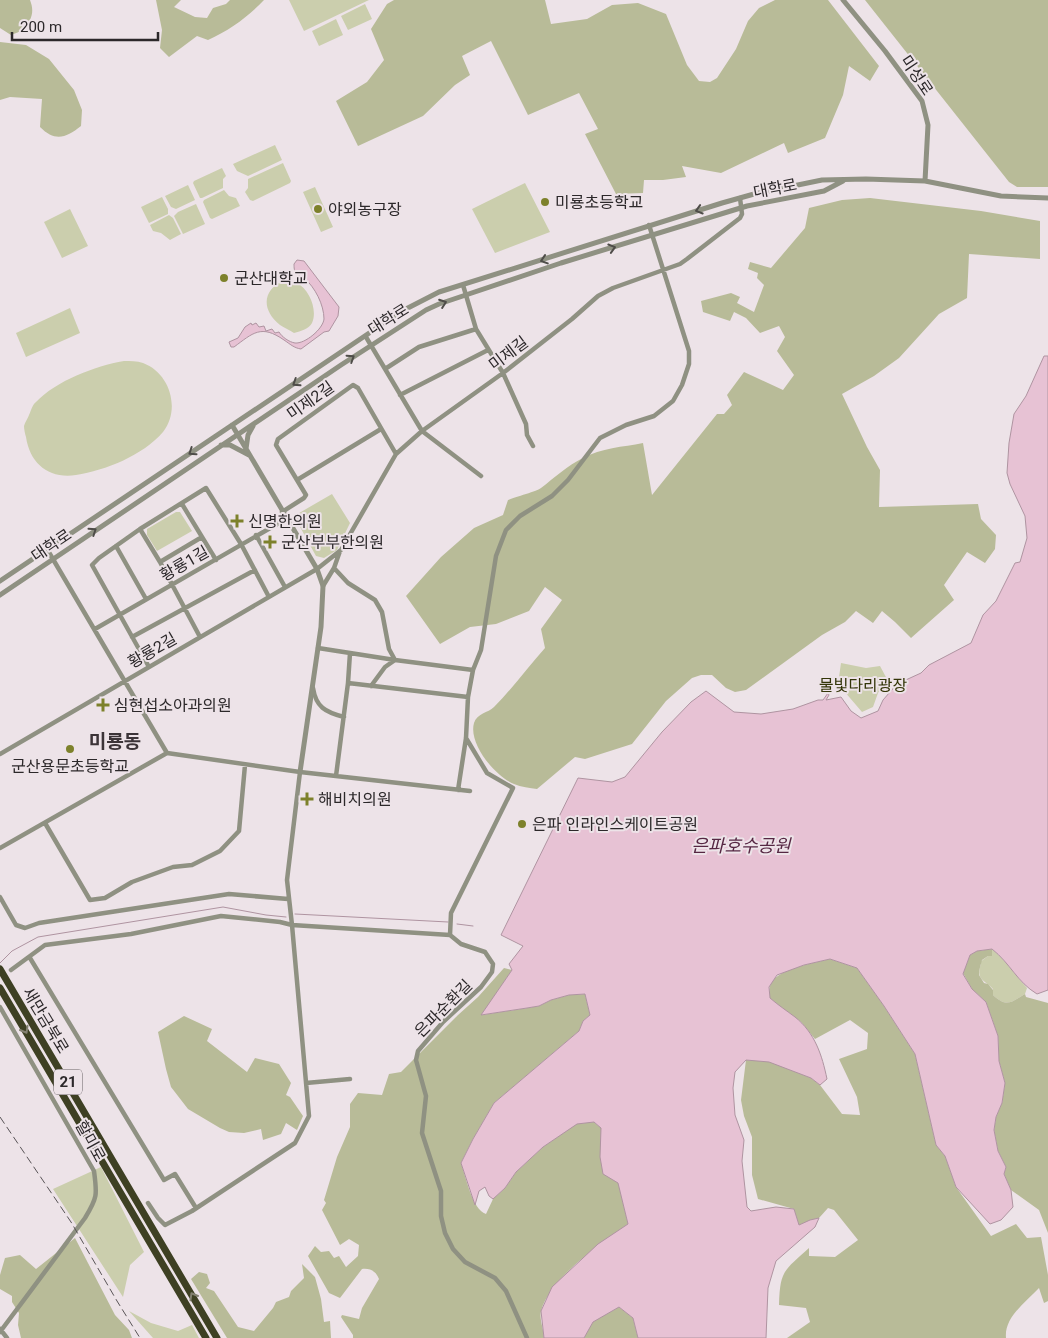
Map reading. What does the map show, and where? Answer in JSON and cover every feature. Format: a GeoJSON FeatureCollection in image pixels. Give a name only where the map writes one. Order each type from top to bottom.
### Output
{"type":"FeatureCollection","features":[{"type":"Feature","properties":{"kind":"highway","name":"새만금북로"},"geometry":{"type":"LineString","coordinates":[[0,968],[217,1338]]}},
{"type":"Feature","properties":{"kind":"highway","name":"새만금북로"},"geometry":{"type":"LineString","coordinates":[[0,988],[206,1338]]}},
{"type":"Feature","properties":{"kind":"street","name":"미성로"},"geometry":{"type":"LineString","coordinates":[[843,0],[922,100],[928,125],[925,181]]}},
{"type":"Feature","properties":{"kind":"street","name":"대학로"},"geometry":{"type":"LineString","coordinates":[[0,581],[366,337],[402,311],[439,292],[740,198],[822,180],[875,179],[925,181],[1002,196],[1048,198]]}},
{"type":"Feature","properties":{"kind":"street","name":"대학로"},"geometry":{"type":"LineString","coordinates":[[0,595],[221,445],[426,310],[561,263],[742,208],[824,191],[844,181]]}},
{"type":"Feature","properties":{"kind":"street"},"geometry":{"type":"LineString","coordinates":[[740,198],[742,208]]}},
{"type":"Feature","properties":{"kind":"street","name":"미제길"},"geometry":{"type":"LineString","coordinates":[[317,569],[341,550],[396,454],[422,432],[503,373],[598,296],[613,288],[687,259],[735,224],[742,214],[742,208]]}},
{"type":"Feature","properties":{"kind":"street"},"geometry":{"type":"LineString","coordinates":[[458,790],[466,738],[468,697],[473,670],[481,650],[496,556],[506,530],[520,516],[552,496],[568,480],[600,438],[626,425],[654,416],[673,401],[682,385],[689,364],[689,351],[649,225]]}},
{"type":"Feature","properties":{"kind":"street"},"geometry":{"type":"LineString","coordinates":[[462,285],[476,329],[503,373],[526,424],[527,434],[533,446]]}},
{"type":"Feature","properties":{"kind":"street"},"geometry":{"type":"LineString","coordinates":[[385,368],[419,347],[476,329]]}},
{"type":"Feature","properties":{"kind":"street"},"geometry":{"type":"LineString","coordinates":[[366,337],[422,432],[481,476]]}},
{"type":"Feature","properties":{"kind":"street"},"geometry":{"type":"LineString","coordinates":[[400,395],[488,350]]}},
{"type":"Feature","properties":{"kind":"street","name":"미제2길"},"geometry":{"type":"LineString","coordinates":[[282,512],[306,495],[276,445],[278,438],[353,385],[358,388],[396,454]]}},
{"type":"Feature","properties":{"kind":"street"},"geometry":{"type":"LineString","coordinates":[[248,452],[248,435],[256,422]]}},
{"type":"Feature","properties":{"kind":"street"},"geometry":{"type":"LineString","coordinates":[[148,1203],[165,1225],[196,1208],[295,1143],[309,1116],[287,880],[318,648],[323,586],[317,569],[232,425]]}},
{"type":"Feature","properties":{"kind":"street"},"geometry":{"type":"LineString","coordinates":[[297,480],[381,429]]}},
{"type":"Feature","properties":{"kind":"street"},"geometry":{"type":"LineString","coordinates":[[221,445],[230,445],[248,452]]}},
{"type":"Feature","properties":{"kind":"street"},"geometry":{"type":"LineString","coordinates":[[149,666],[92,565],[116,546],[206,488],[241,544],[269,597]]}},
{"type":"Feature","properties":{"kind":"street"},"geometry":{"type":"LineString","coordinates":[[182,504],[216,560]]}},
{"type":"Feature","properties":{"kind":"street","name":"황룡1길"},"geometry":{"type":"LineString","coordinates":[[95,629],[286,518]]}},
{"type":"Feature","properties":{"kind":"street"},"geometry":{"type":"LineString","coordinates":[[140,530],[160,562],[200,637]]}},
{"type":"Feature","properties":{"kind":"street"},"geometry":{"type":"LineString","coordinates":[[256,535],[285,587]]}},
{"type":"Feature","properties":{"kind":"street"},"geometry":{"type":"LineString","coordinates":[[160,562],[202,537]]}},
{"type":"Feature","properties":{"kind":"street"},"geometry":{"type":"LineString","coordinates":[[116,546],[146,600]]}},
{"type":"Feature","properties":{"kind":"street"},"geometry":{"type":"LineString","coordinates":[[47,550],[167,753]]}},
{"type":"Feature","properties":{"kind":"street"},"geometry":{"type":"LineString","coordinates":[[323,586],[334,568],[341,550]]}},
{"type":"Feature","properties":{"kind":"street"},"geometry":{"type":"LineString","coordinates":[[334,568],[348,583],[375,600],[382,612],[389,649],[395,660]]}},
{"type":"Feature","properties":{"kind":"street","name":"황룡2길"},"geometry":{"type":"LineString","coordinates":[[0,754],[317,569]]}},
{"type":"Feature","properties":{"kind":"street"},"geometry":{"type":"LineString","coordinates":[[132,637],[255,570]]}},
{"type":"Feature","properties":{"kind":"street"},"geometry":{"type":"LineString","coordinates":[[318,648],[473,670]]}},
{"type":"Feature","properties":{"kind":"street"},"geometry":{"type":"LineString","coordinates":[[336,776],[350,653]]}},
{"type":"Feature","properties":{"kind":"street"},"geometry":{"type":"LineString","coordinates":[[370,686],[385,667],[395,660]]}},
{"type":"Feature","properties":{"kind":"street"},"geometry":{"type":"LineString","coordinates":[[348,683],[468,697]]}},
{"type":"Feature","properties":{"kind":"street"},"geometry":{"type":"LineString","coordinates":[[313,688],[315,700],[324,710],[344,717]]}},
{"type":"Feature","properties":{"kind":"street"},"geometry":{"type":"LineString","coordinates":[[10,970],[30,958],[30,955],[45,945],[131,934],[221,916],[292,925],[450,935],[452,913],[513,788],[487,773],[466,738]]}},
{"type":"Feature","properties":{"kind":"street"},"geometry":{"type":"LineString","coordinates":[[0,848],[167,753],[300,772],[470,790]]}},
{"type":"Feature","properties":{"kind":"street"},"geometry":{"type":"LineString","coordinates":[[44,823],[90,900],[105,898],[132,882],[173,867],[192,865],[220,851],[239,831],[245,765]]}},
{"type":"Feature","properties":{"kind":"street"},"geometry":{"type":"LineString","coordinates":[[0,897],[16,926],[25,928],[39,923],[229,894],[288,899]]}},
{"type":"Feature","properties":{"kind":"street","name":"은파순환길"},"geometry":{"type":"LineString","coordinates":[[450,935],[461,944],[485,952],[493,964],[492,972],[472,996],[443,1022],[418,1051],[416,1060],[426,1096],[422,1133],[441,1191],[441,1216],[445,1233],[453,1249],[465,1262],[495,1278],[506,1291],[528,1338]]}},
{"type":"Feature","properties":{"kind":"street"},"geometry":{"type":"LineString","coordinates":[[30,958],[164,1180],[175,1174],[196,1208]]}},
{"type":"Feature","properties":{"kind":"street","name":"할미로"},"geometry":{"type":"LineString","coordinates":[[0,1007],[90,1163],[94,1171],[97,1190],[96,1201],[85,1218],[0,1331]]}},
{"type":"Feature","properties":{"kind":"street"},"geometry":{"type":"LineString","coordinates":[[306,1083],[350,1079]]}},
{"type":"Feature","properties":{"kind":"street"},"geometry":{"type":"LineString","coordinates":[[0,1331],[7,1338]]}},
{"type":"Feature","properties":{"kind":"green space"},"geometry":{"type":"Polygon","coordinates":[[[0,0],[30,0],[32,16],[24,30],[11,35],[0,28],[0,0]]]}},
{"type":"Feature","properties":{"kind":"green space"},"geometry":{"type":"Polygon","coordinates":[[[156,0],[181,0],[174,7],[195,17],[207,18],[213,8],[226,4],[230,0],[264,0],[252,12],[224,32],[208,40],[197,36],[169,57],[160,48],[162,30],[156,0]]]}},
{"type":"Feature","properties":{"kind":"green space"},"geometry":{"type":"Polygon","coordinates":[[[289,0],[369,0],[304,31],[289,0]]]}},
{"type":"Feature","properties":{"kind":"green space"},"geometry":{"type":"Polygon","coordinates":[[[394,0],[545,0],[551,24],[587,19],[612,5],[638,3],[666,14],[687,65],[699,81],[710,82],[717,78],[736,49],[748,21],[759,8],[775,0],[828,0],[879,66],[870,81],[849,66],[843,95],[825,138],[788,153],[784,143],[721,173],[682,166],[686,177],[644,180],[643,193],[616,194],[585,134],[598,129],[579,93],[528,115],[491,41],[462,56],[470,75],[455,85],[423,116],[358,146],[336,101],[367,82],[384,60],[371,29],[387,4],[394,0]]]}},
{"type":"Feature","properties":{"kind":"green space"},"geometry":{"type":"Polygon","coordinates":[[[865,0],[1048,0],[1048,187],[1017,187],[1009,182],[865,0]]]}},
{"type":"Feature","properties":{"kind":"green space"},"geometry":{"type":"Polygon","coordinates":[[[365,4],[372,19],[348,30],[341,16],[365,4]]]}},
{"type":"Feature","properties":{"kind":"green space"},"geometry":{"type":"Polygon","coordinates":[[[336,19],[343,35],[319,46],[312,31],[336,19]]]}},
{"type":"Feature","properties":{"kind":"green space"},"geometry":{"type":"Polygon","coordinates":[[[0,42],[26,45],[49,59],[74,90],[82,110],[81,126],[65,136],[51,135],[40,127],[42,99],[10,97],[0,100],[0,42]]]}},
{"type":"Feature","properties":{"kind":"green space"},"geometry":{"type":"Polygon","coordinates":[[[275,145],[282,160],[248,176],[237,171],[233,164],[275,145]]]}},
{"type":"Feature","properties":{"kind":"green space"},"geometry":{"type":"Polygon","coordinates":[[[283,163],[291,181],[290,183],[253,201],[250,200],[245,192],[248,188],[248,179],[283,163]]]}},
{"type":"Feature","properties":{"kind":"green space"},"geometry":{"type":"Polygon","coordinates":[[[222,168],[226,176],[223,179],[223,188],[200,198],[193,183],[194,181],[222,168]]]}},
{"type":"Feature","properties":{"kind":"green space"},"geometry":{"type":"Polygon","coordinates":[[[525,183],[550,232],[495,253],[472,209],[525,183]]]}},
{"type":"Feature","properties":{"kind":"green space"},"geometry":{"type":"Polygon","coordinates":[[[188,185],[195,200],[176,209],[171,207],[165,196],[188,185]]]}},
{"type":"Feature","properties":{"kind":"green space","name":"야외농구장"},"geometry":{"type":"Polygon","coordinates":[[[315,187],[333,227],[321,232],[303,192],[315,187]]]}},
{"type":"Feature","properties":{"kind":"green space"},"geometry":{"type":"Polygon","coordinates":[[[224,190],[229,196],[236,198],[240,206],[212,219],[203,202],[224,190]]]}},
{"type":"Feature","properties":{"kind":"green space"},"geometry":{"type":"Polygon","coordinates":[[[162,197],[168,209],[168,214],[149,223],[141,207],[162,197]]]}},
{"type":"Feature","properties":{"kind":"green space"},"geometry":{"type":"Polygon","coordinates":[[[870,198],[981,211],[1040,221],[1040,259],[969,254],[967,298],[939,314],[899,358],[874,376],[842,394],[880,470],[879,507],[978,504],[981,519],[996,535],[995,549],[985,563],[967,552],[944,585],[954,600],[911,638],[882,611],[873,623],[856,611],[845,622],[822,635],[746,690],[735,692],[726,688],[712,675],[701,675],[692,678],[666,701],[632,744],[585,759],[575,757],[537,789],[520,786],[507,780],[492,767],[479,750],[473,731],[474,723],[480,715],[492,709],[501,700],[545,648],[541,629],[562,600],[545,587],[529,611],[496,624],[470,627],[440,644],[406,596],[441,557],[474,528],[503,515],[508,500],[539,489],[577,461],[605,450],[643,443],[652,495],[717,414],[724,414],[732,405],[727,395],[744,372],[783,390],[794,375],[777,351],[785,337],[779,326],[760,333],[746,318],[734,312],[730,321],[703,312],[701,301],[731,293],[740,297],[737,303],[754,312],[764,285],[757,278],[758,273],[748,269],[750,262],[771,268],[805,228],[809,208],[842,200],[870,198]]]}},
{"type":"Feature","properties":{"kind":"green space"},"geometry":{"type":"Polygon","coordinates":[[[196,204],[205,224],[183,234],[174,216],[178,212],[196,204]]]}},
{"type":"Feature","properties":{"kind":"green space"},"geometry":{"type":"Polygon","coordinates":[[[70,209],[88,246],[62,258],[44,222],[70,209]]]}},
{"type":"Feature","properties":{"kind":"green space"},"geometry":{"type":"Polygon","coordinates":[[[169,215],[173,218],[181,234],[170,240],[161,233],[153,231],[150,225],[169,215]]]}},
{"type":"Feature","properties":{"kind":"green space"},"geometry":{"type":"Polygon","coordinates":[[[285,280],[301,286],[309,295],[313,306],[314,318],[311,325],[304,330],[294,333],[280,325],[267,307],[268,294],[277,284],[285,280]]]}},
{"type":"Feature","properties":{"kind":"green space"},"geometry":{"type":"Polygon","coordinates":[[[70,308],[80,333],[26,357],[16,333],[70,308]]]}},
{"type":"Feature","properties":{"kind":"green space"},"geometry":{"type":"Polygon","coordinates":[[[124,361],[143,363],[152,368],[166,383],[172,403],[168,423],[163,432],[134,455],[99,470],[66,476],[57,475],[42,468],[36,462],[28,447],[24,430],[24,425],[34,405],[44,394],[65,381],[89,371],[124,361]]]}},
{"type":"Feature","properties":{"kind":"green space"},"geometry":{"type":"Polygon","coordinates":[[[332,494],[350,523],[337,550],[324,558],[316,556],[294,516],[332,494]]]}},
{"type":"Feature","properties":{"kind":"green space"},"geometry":{"type":"Polygon","coordinates":[[[176,512],[180,512],[192,531],[157,551],[147,535],[147,529],[176,512]]]}},
{"type":"Feature","properties":{"kind":"green space","name":"물빛다리광장"},"geometry":{"type":"Polygon","coordinates":[[[841,663],[866,668],[880,666],[887,679],[878,693],[873,707],[862,712],[838,684],[841,663]]]}},
{"type":"Feature","properties":{"kind":"green space"},"geometry":{"type":"Polygon","coordinates":[[[992,949],[1027,988],[1025,994],[1006,1003],[993,995],[993,989],[980,977],[979,973],[980,962],[988,956],[992,956],[992,949]]]}},
{"type":"Feature","properties":{"kind":"green space"},"geometry":{"type":"Polygon","coordinates":[[[992,949],[992,956],[982,960],[979,975],[984,983],[988,984],[993,990],[993,995],[1006,1003],[1025,994],[1026,997],[1048,1003],[1048,1233],[1039,1210],[1011,1190],[1004,1174],[1006,1167],[998,1151],[994,1130],[996,1117],[1002,1103],[1005,1083],[999,1061],[998,1036],[986,1002],[972,989],[963,973],[970,955],[977,951],[992,949]]]}},
{"type":"Feature","properties":{"kind":"green space"},"geometry":{"type":"Polygon","coordinates":[[[830,959],[857,968],[915,1054],[936,1145],[945,1156],[956,1187],[991,1236],[1016,1224],[1027,1238],[1041,1237],[1048,1275],[1048,1301],[1044,1303],[1039,1288],[1022,1304],[1008,1323],[1006,1338],[787,1338],[810,1322],[806,1308],[779,1305],[782,1278],[785,1272],[809,1248],[809,1256],[835,1257],[858,1240],[834,1210],[828,1208],[819,1218],[799,1226],[794,1209],[758,1199],[752,1175],[752,1137],[744,1116],[741,1100],[746,1060],[769,1061],[811,1078],[820,1085],[842,1114],[860,1115],[857,1097],[839,1059],[867,1049],[868,1033],[850,1020],[815,1039],[801,1022],[770,999],[770,986],[779,975],[796,968],[830,959]]]}},
{"type":"Feature","properties":{"kind":"green space"},"geometry":{"type":"Polygon","coordinates":[[[504,968],[512,970],[482,1015],[539,1006],[551,1000],[569,995],[585,994],[590,1015],[583,1021],[579,1031],[494,1103],[461,1163],[473,1199],[481,1211],[486,1214],[493,1199],[505,1188],[516,1172],[543,1147],[577,1123],[594,1122],[601,1128],[620,1189],[628,1224],[577,1263],[554,1286],[541,1311],[544,1338],[353,1338],[341,1317],[342,1315],[359,1319],[362,1308],[379,1279],[378,1276],[368,1269],[362,1269],[340,1298],[329,1293],[308,1256],[315,1246],[321,1252],[329,1251],[334,1258],[339,1256],[346,1267],[358,1256],[359,1245],[349,1239],[340,1245],[322,1210],[326,1203],[324,1200],[337,1157],[350,1127],[350,1104],[358,1093],[382,1095],[389,1074],[401,1072],[478,997],[504,968]]]}},
{"type":"Feature","properties":{"kind":"green space"},"geometry":{"type":"Polygon","coordinates":[[[184,1016],[212,1029],[207,1041],[247,1072],[255,1058],[279,1064],[291,1083],[286,1095],[290,1097],[303,1116],[297,1130],[286,1123],[281,1134],[263,1140],[261,1129],[244,1133],[229,1132],[188,1109],[171,1087],[158,1032],[184,1016]]]}},
{"type":"Feature","properties":{"kind":"green space"},"geometry":{"type":"Polygon","coordinates":[[[101,1167],[144,1252],[130,1265],[123,1297],[53,1189],[101,1167]]]}},
{"type":"Feature","properties":{"kind":"green space"},"geometry":{"type":"Polygon","coordinates":[[[75,1238],[115,1315],[129,1330],[132,1338],[21,1338],[18,1325],[19,1313],[12,1302],[12,1296],[0,1289],[0,1275],[5,1258],[20,1255],[36,1269],[75,1238]]]}},
{"type":"Feature","properties":{"kind":"green space"},"geometry":{"type":"Polygon","coordinates":[[[302,1264],[315,1277],[321,1299],[324,1322],[330,1321],[331,1338],[227,1338],[191,1279],[199,1272],[207,1274],[210,1283],[206,1288],[214,1291],[238,1327],[254,1331],[276,1302],[289,1297],[291,1291],[304,1278],[302,1264]]]}},
{"type":"Feature","properties":{"kind":"green space"},"geometry":{"type":"Polygon","coordinates":[[[619,1307],[633,1318],[638,1338],[584,1338],[592,1322],[619,1307]]]}},
{"type":"Feature","properties":{"kind":"green space"},"geometry":{"type":"Polygon","coordinates":[[[129,1311],[151,1323],[178,1331],[192,1325],[199,1338],[153,1338],[129,1311]]]}},
{"type":"Feature","properties":{"kind":"water"},"geometry":{"type":"Polygon","coordinates":[[[297,260],[304,261],[339,307],[338,316],[329,331],[324,332],[301,349],[294,347],[276,335],[263,331],[252,334],[234,347],[231,347],[229,342],[238,338],[245,327],[251,323],[252,325],[256,323],[259,327],[264,326],[266,331],[272,329],[275,333],[279,332],[290,342],[295,343],[304,341],[317,331],[324,319],[321,302],[312,286],[295,272],[294,264],[297,260]]]}},
{"type":"Feature","properties":{"kind":"water","name":"은파호수공원"},"geometry":{"type":"Polygon","coordinates":[[[1044,356],[1048,356],[1048,990],[1037,994],[1030,989],[992,949],[977,951],[970,955],[963,974],[972,989],[986,1002],[998,1036],[999,1061],[1005,1083],[1002,1103],[996,1117],[994,1130],[998,1151],[1006,1167],[1004,1174],[1011,1190],[1013,1207],[1001,1220],[990,1224],[956,1187],[945,1156],[936,1145],[915,1054],[857,968],[830,959],[804,965],[777,975],[769,987],[770,998],[802,1023],[813,1037],[823,1061],[827,1079],[820,1085],[811,1078],[769,1062],[746,1060],[735,1072],[733,1088],[735,1115],[744,1140],[742,1161],[747,1207],[751,1211],[776,1207],[794,1209],[799,1225],[819,1218],[815,1227],[776,1261],[768,1288],[766,1338],[638,1338],[633,1318],[619,1307],[593,1322],[584,1338],[544,1338],[541,1311],[552,1287],[598,1244],[628,1224],[618,1183],[603,1174],[600,1157],[601,1128],[594,1122],[577,1124],[543,1147],[516,1172],[505,1188],[493,1199],[489,1196],[485,1187],[479,1191],[475,1205],[461,1163],[494,1103],[579,1031],[583,1021],[590,1015],[585,994],[569,995],[551,1000],[539,1006],[481,1015],[512,970],[509,964],[523,946],[501,935],[578,778],[612,782],[625,777],[662,732],[691,702],[706,691],[734,712],[761,714],[793,709],[823,700],[828,693],[829,695],[826,700],[841,697],[851,711],[861,718],[878,711],[883,700],[897,684],[921,673],[929,665],[971,643],[983,615],[996,601],[1015,563],[1020,562],[1027,538],[1025,516],[1007,473],[1009,443],[1014,414],[1026,396],[1044,356]]]}},
{"type":"Feature","properties":{"kind":"waterway"},"geometry":{"type":"LineString","coordinates":[[0,963],[12,951],[38,937],[223,907],[286,917]]}},
{"type":"Feature","properties":{"kind":"waterway"},"geometry":{"type":"LineString","coordinates":[[295,914],[448,922]]}},
{"type":"Feature","properties":{"kind":"waterway"},"geometry":{"type":"LineString","coordinates":[[457,924],[473,926]]}},
{"type":"Feature","properties":{"kind":"railway"},"geometry":{"type":"LineString","coordinates":[[0,1117],[71,1222],[140,1338]]}},
{"type":"Feature","properties":{"kind":"place","name":"미룡초등학교"},"geometry":{"type":"Point","coordinates":[545,202]}},
{"type":"Feature","properties":{"kind":"place","name":"야외농구장"},"geometry":{"type":"Point","coordinates":[318,209]}},
{"type":"Feature","properties":{"kind":"place","name":"군산대학교"},"geometry":{"type":"Point","coordinates":[224,278]}},
{"type":"Feature","properties":{"kind":"place","name":"신명한의원"},"geometry":{"type":"Point","coordinates":[237,521]}},
{"type":"Feature","properties":{"kind":"place","name":"군산부부한의원"},"geometry":{"type":"Point","coordinates":[270,542]}},
{"type":"Feature","properties":{"kind":"place","name":"심현섭소아과의원"},"geometry":{"type":"Point","coordinates":[103,705]}},
{"type":"Feature","properties":{"kind":"place","name":"군산용문초등학교"},"geometry":{"type":"Point","coordinates":[70,749]}},
{"type":"Feature","properties":{"kind":"place","name":"해비치의원"},"geometry":{"type":"Point","coordinates":[307,799]}},
{"type":"Feature","properties":{"kind":"place","name":"은파 인라인스케이트공원"},"geometry":{"type":"Point","coordinates":[522,824]}},
{"type":"Feature","properties":{"kind":"district","name":"미룡동"},"geometry":{"type":"Point","coordinates":[115,741]}}]}
